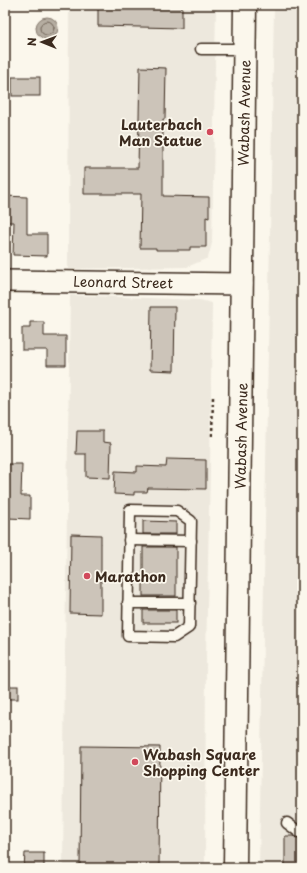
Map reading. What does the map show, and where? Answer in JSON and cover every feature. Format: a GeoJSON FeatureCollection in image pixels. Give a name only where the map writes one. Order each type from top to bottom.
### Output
{"type":"FeatureCollection","features":[{"type":"Feature","properties":{"kind":"main road","name":"Wabash Avenue"},"geometry":{"type":"LineString","coordinates":[[235,868],[245,5]]}},
{"type":"Feature","properties":{"kind":"street","name":"Leonard Street"},"geometry":{"type":"LineString","coordinates":[[5,281],[242,284]]}},
{"type":"Feature","properties":{"kind":"lane"},"geometry":{"type":"LineString","coordinates":[[201,49],[244,49]]}},
{"type":"Feature","properties":{"kind":"lane"},"geometry":{"type":"LineString","coordinates":[[130,510],[177,512],[191,521],[189,627],[174,637],[128,636],[129,540],[130,510]]}},
{"type":"Feature","properties":{"kind":"lane"},"geometry":{"type":"LineString","coordinates":[[129,540],[191,541]]}},
{"type":"Feature","properties":{"kind":"lane"},"geometry":{"type":"LineString","coordinates":[[128,603],[190,603]]}},
{"type":"Feature","properties":{"kind":"lane"},"geometry":{"type":"LineString","coordinates":[[287,823],[299,832],[302,832]]}},
{"type":"Feature","properties":{"kind":"path"},"geometry":{"type":"LineString","coordinates":[[212,436],[213,397]]}},
{"type":"Feature","properties":{"kind":"shaded area"},"geometry":{"type":"Polygon","coordinates":[[[69,5],[216,5],[212,243],[208,258],[187,267],[68,269],[69,5]]]}},
{"type":"Feature","properties":{"kind":"shaded area"},"geometry":{"type":"Polygon","coordinates":[[[274,5],[302,5],[302,868],[259,868],[274,5]]]}},
{"type":"Feature","properties":{"kind":"shaded area"},"geometry":{"type":"Polygon","coordinates":[[[70,295],[200,300],[212,303],[206,656],[205,868],[63,868],[70,295]]]}},
{"type":"Feature","properties":{"kind":"water"},"geometry":{"type":"Polygon","coordinates":[[[47,17],[55,20],[58,28],[55,36],[47,39],[39,36],[36,28],[39,20],[47,17]]]}},
{"type":"Feature","properties":{"kind":"building"},"geometry":{"type":"Polygon","coordinates":[[[98,5],[182,5],[182,28],[98,26],[98,5]]]}},
{"type":"Feature","properties":{"kind":"building"},"geometry":{"type":"Polygon","coordinates":[[[140,67],[166,68],[165,119],[163,119],[163,196],[209,197],[209,218],[206,217],[206,247],[190,247],[190,250],[156,250],[156,248],[140,248],[141,194],[84,194],[84,168],[138,168],[140,67]]]}},
{"type":"Feature","properties":{"kind":"building"},"geometry":{"type":"Polygon","coordinates":[[[12,77],[40,77],[40,96],[12,96],[12,77]]]}},
{"type":"Feature","properties":{"kind":"building"},"geometry":{"type":"Polygon","coordinates":[[[5,196],[27,197],[27,234],[47,234],[47,256],[13,255],[14,222],[5,222],[5,196]]]}},
{"type":"Feature","properties":{"kind":"building"},"geometry":{"type":"Polygon","coordinates":[[[151,307],[175,307],[174,371],[150,370],[151,307]]]}},
{"type":"Feature","properties":{"kind":"building"},"geometry":{"type":"Polygon","coordinates":[[[30,322],[44,322],[44,336],[66,336],[66,365],[47,365],[47,350],[22,350],[22,328],[30,328],[30,322]]]}},
{"type":"Feature","properties":{"kind":"building"},"geometry":{"type":"Polygon","coordinates":[[[77,431],[103,431],[103,442],[111,443],[110,478],[86,477],[86,454],[76,454],[77,431]]]}},
{"type":"Feature","properties":{"kind":"building"},"geometry":{"type":"Polygon","coordinates":[[[167,459],[206,460],[206,489],[148,488],[147,492],[134,492],[134,495],[114,494],[115,471],[137,472],[137,466],[166,467],[167,459]]]}},
{"type":"Feature","properties":{"kind":"building"},"geometry":{"type":"Polygon","coordinates":[[[5,464],[22,464],[21,496],[30,496],[30,519],[8,518],[8,482],[5,482],[5,464]]]}},
{"type":"Feature","properties":{"kind":"building"},"geometry":{"type":"Polygon","coordinates":[[[143,521],[176,522],[176,534],[143,534],[143,521]]]}},
{"type":"Feature","properties":{"kind":"building"},"geometry":{"type":"Polygon","coordinates":[[[71,534],[101,535],[101,614],[70,613],[71,534]]]}},
{"type":"Feature","properties":{"kind":"building"},"geometry":{"type":"Polygon","coordinates":[[[143,547],[176,547],[176,596],[143,596],[143,547]]]}},
{"type":"Feature","properties":{"kind":"building"},"geometry":{"type":"Polygon","coordinates":[[[143,610],[176,610],[176,623],[143,623],[143,610]]]}},
{"type":"Feature","properties":{"kind":"building"},"geometry":{"type":"Polygon","coordinates":[[[5,686],[18,686],[18,699],[5,699],[5,686]]]}},
{"type":"Feature","properties":{"kind":"building"},"geometry":{"type":"Polygon","coordinates":[[[81,746],[160,747],[159,868],[80,868],[81,746]]]}},
{"type":"Feature","properties":{"kind":"building"},"geometry":{"type":"Polygon","coordinates":[[[285,836],[302,838],[302,868],[285,868],[285,836]]]}},
{"type":"Feature","properties":{"kind":"building"},"geometry":{"type":"Polygon","coordinates":[[[25,853],[44,853],[44,868],[24,868],[25,853]]]}},
{"type":"Feature","properties":{"kind":"place","name":"Lauterbach Man Statue"},"geometry":{"type":"Point","coordinates":[210,132]}},
{"type":"Feature","properties":{"kind":"place","name":"Marathon"},"geometry":{"type":"Point","coordinates":[87,576]}},
{"type":"Feature","properties":{"kind":"place","name":"Wabash Square Shopping Center"},"geometry":{"type":"Point","coordinates":[135,762]}}]}
